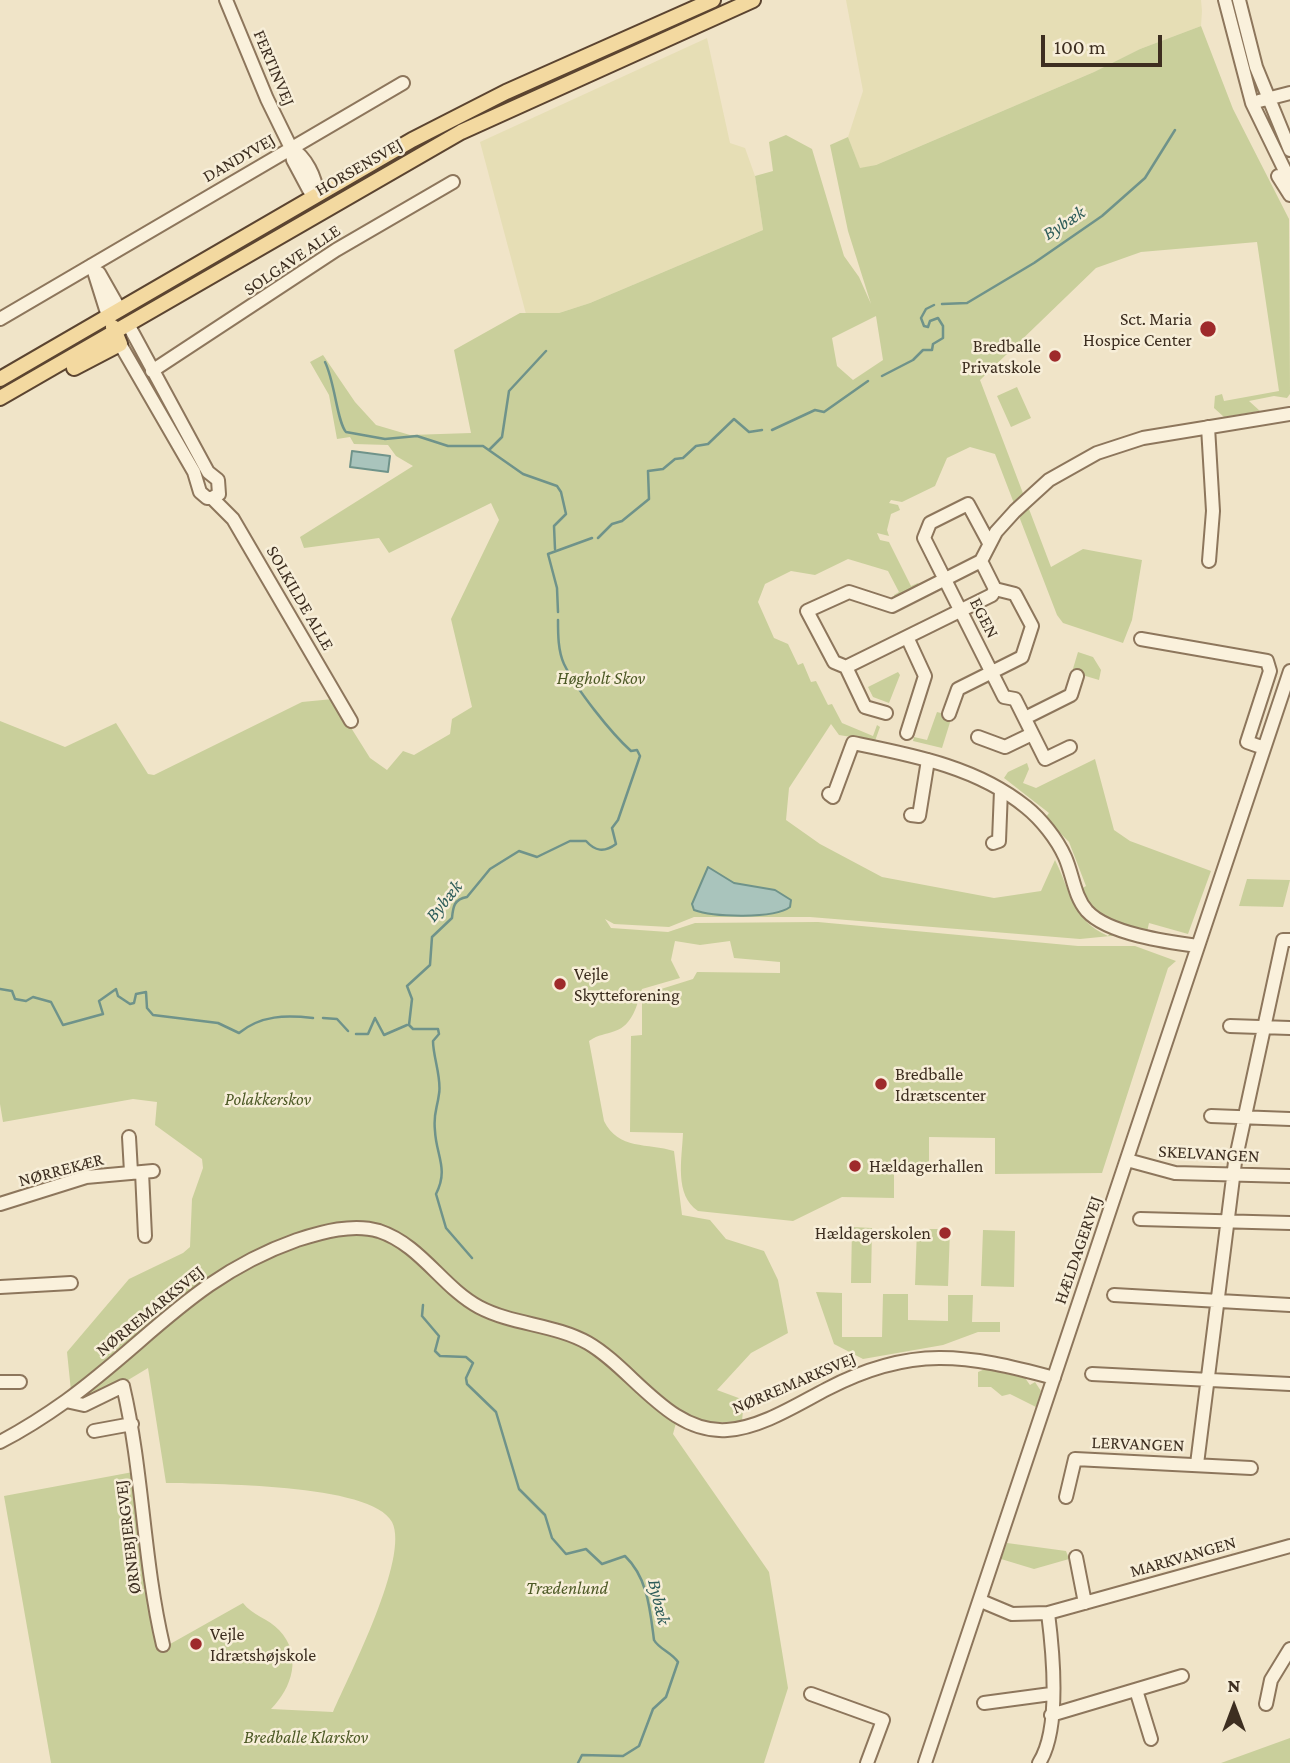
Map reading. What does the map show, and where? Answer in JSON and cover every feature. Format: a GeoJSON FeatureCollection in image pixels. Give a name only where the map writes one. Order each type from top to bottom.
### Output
{"type":"FeatureCollection","features":[{"type":"Feature","properties":{"kind":"main road","name":"HORSENSVEJ"},"geometry":{"type":"LineString","coordinates":[[118,325],[136,309],[177,284],[194,266],[317,189],[506,92],[713,0]]}},
{"type":"Feature","properties":{"kind":"main road","name":"HORSENSVEJ"},"geometry":{"type":"LineString","coordinates":[[0,379],[118,325],[461,132],[753,0]]}},
{"type":"Feature","properties":{"kind":"main road"},"geometry":{"type":"LineString","coordinates":[[317,189],[326,208]]}},
{"type":"Feature","properties":{"kind":"main road"},"geometry":{"type":"LineString","coordinates":[[228,265],[246,247],[308,211],[316,203],[317,189]]}},
{"type":"Feature","properties":{"kind":"main road"},"geometry":{"type":"LineString","coordinates":[[4,397],[15,398],[38,388],[118,325]]}},
{"type":"Feature","properties":{"kind":"main road"},"geometry":{"type":"LineString","coordinates":[[4,397],[42,368],[118,325]]}},
{"type":"Feature","properties":{"kind":"street","name":"FERTINVEJ"},"geometry":{"type":"LineString","coordinates":[[226,0],[267,99],[292,148],[293,160],[305,184],[317,189]]}},
{"type":"Feature","properties":{"kind":"street"},"geometry":{"type":"LineString","coordinates":[[1225,0],[1252,103],[1290,181]]}},
{"type":"Feature","properties":{"kind":"street"},"geometry":{"type":"LineString","coordinates":[[1239,0],[1267,99],[1289,151]]}},
{"type":"Feature","properties":{"kind":"street","name":"DANDYVEJ"},"geometry":{"type":"LineString","coordinates":[[0,319],[403,83]]}},
{"type":"Feature","properties":{"kind":"street"},"geometry":{"type":"LineString","coordinates":[[1252,103],[1290,93]]}},
{"type":"Feature","properties":{"kind":"street"},"geometry":{"type":"LineString","coordinates":[[1274,152],[1278,176],[1290,195]]}},
{"type":"Feature","properties":{"kind":"street","name":"SOLGAVE ALLE"},"geometry":{"type":"LineString","coordinates":[[152,371],[336,250],[453,182]]}},
{"type":"Feature","properties":{"kind":"street"},"geometry":{"type":"LineString","coordinates":[[92,265],[118,325]]}},
{"type":"Feature","properties":{"kind":"street","name":"SOLKILDE ALLE"},"geometry":{"type":"LineString","coordinates":[[118,325],[152,371],[208,472],[218,480],[216,496],[233,519],[351,721]]}},
{"type":"Feature","properties":{"kind":"street","name":"SOLKILDE ALLE"},"geometry":{"type":"LineString","coordinates":[[118,325],[194,472],[200,492],[206,498],[216,496]]}},
{"type":"Feature","properties":{"kind":"street"},"geometry":{"type":"LineString","coordinates":[[886,713],[864,707],[846,667],[834,662],[807,611],[849,592],[892,606],[981,561],[989,543],[1015,511],[1049,480],[1097,453],[1143,439],[1290,414]]}},
{"type":"Feature","properties":{"kind":"street"},"geometry":{"type":"LineString","coordinates":[[1208,427],[1213,511],[1209,561]]}},
{"type":"Feature","properties":{"kind":"street","name":"EGEN"},"geometry":{"type":"LineString","coordinates":[[989,543],[968,504],[930,523],[924,538],[1004,697],[1015,699],[1045,759],[1070,747]]}},
{"type":"Feature","properties":{"kind":"street"},"geometry":{"type":"LineString","coordinates":[[949,714],[958,689],[1022,657],[1032,626],[1014,594],[995,589],[981,561]]}},
{"type":"Feature","properties":{"kind":"street"},"geometry":{"type":"LineString","coordinates":[[846,667],[992,594],[995,589]]}},
{"type":"Feature","properties":{"kind":"street"},"geometry":{"type":"LineString","coordinates":[[907,637],[925,676],[907,733]]}},
{"type":"Feature","properties":{"kind":"street"},"geometry":{"type":"LineString","coordinates":[[1141,639],[1266,662],[1270,671],[1247,743],[1264,748]]}},
{"type":"Feature","properties":{"kind":"street","name":"HÆLDAGERVEJ"},"geometry":{"type":"LineString","coordinates":[[925,1763],[1290,671]]}},
{"type":"Feature","properties":{"kind":"street"},"geometry":{"type":"LineString","coordinates":[[1025,718],[1071,695],[1077,676]]}},
{"type":"Feature","properties":{"kind":"street"},"geometry":{"type":"LineString","coordinates":[[978,737],[1005,747],[1032,734]]}},
{"type":"Feature","properties":{"kind":"street"},"geometry":{"type":"LineString","coordinates":[[829,794],[833,797],[853,743],[957,769],[1001,790],[1041,821],[1065,855],[1079,897],[1094,916],[1116,929],[1198,946]]}},
{"type":"Feature","properties":{"kind":"street"},"geometry":{"type":"LineString","coordinates":[[911,815],[919,816],[928,760]]}},
{"type":"Feature","properties":{"kind":"street"},"geometry":{"type":"LineString","coordinates":[[993,843],[999,841],[1001,790]]}},
{"type":"Feature","properties":{"kind":"street","name":"LERVANGEN"},"geometry":{"type":"LineString","coordinates":[[1197,1464],[1234,1174],[1283,940],[1290,940]]}},
{"type":"Feature","properties":{"kind":"street"},"geometry":{"type":"LineString","coordinates":[[1230,1026],[1290,1028]]}},
{"type":"Feature","properties":{"kind":"street"},"geometry":{"type":"LineString","coordinates":[[1211,1116],[1290,1119]]}},
{"type":"Feature","properties":{"kind":"street","name":"NØRREKÆR"},"geometry":{"type":"LineString","coordinates":[[129,1138],[142,1172],[145,1236]]}},
{"type":"Feature","properties":{"kind":"street","name":"SKELVANGEN"},"geometry":{"type":"LineString","coordinates":[[1127,1160],[1175,1173],[1290,1176]]}},
{"type":"Feature","properties":{"kind":"street","name":"NØRREKÆR"},"geometry":{"type":"LineString","coordinates":[[0,1205],[86,1177],[142,1172]]}},
{"type":"Feature","properties":{"kind":"street"},"geometry":{"type":"LineString","coordinates":[[1140,1219],[1290,1223]]}},
{"type":"Feature","properties":{"kind":"street","name":"NØRREMARKSVEJ"},"geometry":{"type":"LineString","coordinates":[[0,1442],[66,1401],[175,1308],[224,1273],[267,1251],[312,1235],[347,1228],[366,1228],[393,1237],[409,1247],[478,1307],[565,1332],[586,1342],[608,1356],[670,1411],[705,1427],[727,1430],[751,1424],[858,1374],[908,1360],[969,1357],[1054,1378]]}},
{"type":"Feature","properties":{"kind":"street"},"geometry":{"type":"LineString","coordinates":[[0,1287],[71,1283]]}},
{"type":"Feature","properties":{"kind":"street"},"geometry":{"type":"LineString","coordinates":[[1114,1296],[1290,1305]]}},
{"type":"Feature","properties":{"kind":"street"},"geometry":{"type":"LineString","coordinates":[[1092,1374],[1290,1384]]}},
{"type":"Feature","properties":{"kind":"street"},"geometry":{"type":"LineString","coordinates":[[0,1382],[20,1382]]}},
{"type":"Feature","properties":{"kind":"street","name":"ØRNEBJERGVEJ"},"geometry":{"type":"LineString","coordinates":[[66,1401],[84,1405],[123,1386],[132,1424],[151,1594],[163,1645]]}},
{"type":"Feature","properties":{"kind":"street"},"geometry":{"type":"LineString","coordinates":[[94,1431],[132,1424]]}},
{"type":"Feature","properties":{"kind":"street","name":"LERVANGEN"},"geometry":{"type":"LineString","coordinates":[[1066,1497],[1075,1459],[1251,1468]]}},
{"type":"Feature","properties":{"kind":"street","name":"MARKVANGEN"},"geometry":{"type":"LineString","coordinates":[[981,1601],[1012,1614],[1048,1613],[1290,1546]]}},
{"type":"Feature","properties":{"kind":"street"},"geometry":{"type":"LineString","coordinates":[[1076,1557],[1085,1603]]}},
{"type":"Feature","properties":{"kind":"street"},"geometry":{"type":"LineString","coordinates":[[1039,1763],[1048,1742],[1051,1715],[1053,1647],[1048,1613]]}},
{"type":"Feature","properties":{"kind":"street"},"geometry":{"type":"LineString","coordinates":[[1266,1704],[1271,1680],[1290,1649]]}},
{"type":"Feature","properties":{"kind":"street"},"geometry":{"type":"LineString","coordinates":[[1051,1715],[1182,1676]]}},
{"type":"Feature","properties":{"kind":"street"},"geometry":{"type":"LineString","coordinates":[[1136,1690],[1151,1739]]}},
{"type":"Feature","properties":{"kind":"street"},"geometry":{"type":"LineString","coordinates":[[811,1695],[883,1720],[867,1763]]}},
{"type":"Feature","properties":{"kind":"street"},"geometry":{"type":"LineString","coordinates":[[984,1703],[1051,1695]]}},
{"type":"Feature","properties":{"kind":"shaded area"},"geometry":{"type":"Polygon","coordinates":[[[846,0],[1201,0],[1202,11],[1201,26],[1140,49],[1094,72],[876,165],[860,169],[848,137],[863,91],[846,0]]]}},
{"type":"Feature","properties":{"kind":"shaded area"},"geometry":{"type":"Polygon","coordinates":[[[707,38],[730,143],[745,148],[755,176],[763,230],[590,303],[559,313],[526,314],[480,142],[707,38]]]}},
{"type":"Feature","properties":{"kind":"green space"},"geometry":{"type":"Polygon","coordinates":[[[1201,26],[1233,109],[1289,219],[1290,394],[1287,398],[1274,396],[1249,401],[1260,411],[1224,417],[1214,408],[1215,396],[1222,394],[1224,401],[1279,391],[1257,242],[1141,252],[1096,268],[980,380],[1051,567],[1083,549],[1142,560],[1132,620],[1123,643],[1063,623],[1057,615],[995,454],[970,447],[947,458],[935,486],[902,502],[891,500],[889,503],[898,505],[900,510],[891,514],[887,530],[889,536],[877,533],[880,540],[889,542],[911,586],[918,583],[920,587],[895,599],[894,595],[899,592],[888,571],[848,559],[815,575],[791,571],[765,584],[758,602],[774,638],[788,644],[798,665],[803,663],[811,682],[816,681],[828,705],[832,704],[842,723],[873,736],[877,725],[880,727],[875,741],[839,735],[831,724],[789,788],[786,820],[820,844],[882,877],[994,898],[1041,891],[1055,860],[1074,904],[1087,922],[1108,936],[1111,931],[1121,935],[1080,939],[810,917],[694,917],[669,927],[614,924],[605,919],[611,928],[668,932],[695,923],[818,922],[1078,946],[1135,946],[1176,961],[1168,968],[1102,1173],[995,1174],[995,1138],[929,1137],[929,1163],[894,1164],[894,1198],[842,1197],[793,1221],[698,1211],[690,1204],[682,1186],[683,1133],[630,1132],[631,1036],[642,1035],[642,995],[693,979],[697,972],[780,973],[780,962],[734,958],[730,941],[700,945],[675,941],[671,960],[680,978],[642,989],[633,1014],[626,1024],[589,1041],[604,1121],[610,1130],[625,1141],[674,1151],[682,1215],[710,1220],[726,1239],[764,1251],[778,1280],[788,1333],[751,1353],[717,1390],[744,1400],[742,1421],[710,1423],[683,1416],[602,1348],[491,1308],[472,1296],[404,1237],[373,1224],[238,1261],[194,1287],[71,1391],[67,1352],[129,1279],[190,1247],[192,1199],[203,1168],[202,1159],[155,1125],[157,1102],[133,1099],[3,1122],[0,1104],[0,721],[65,747],[116,723],[148,774],[154,775],[302,702],[333,699],[370,758],[387,770],[403,751],[414,755],[450,734],[452,719],[472,707],[451,619],[499,520],[491,503],[389,553],[379,538],[304,548],[300,537],[413,466],[396,456],[388,445],[354,444],[350,437],[337,439],[329,395],[310,362],[323,355],[355,402],[376,425],[410,435],[471,433],[454,350],[520,313],[559,313],[590,303],[763,230],[755,176],[773,171],[769,142],[786,135],[812,149],[844,256],[859,277],[871,304],[848,231],[830,145],[848,137],[860,168],[876,165],[1094,72],[1140,49],[1201,26]],[[876,316],[832,338],[837,366],[853,380],[883,360],[876,316]]]}},
{"type":"Feature","properties":{"kind":"green space"},"geometry":{"type":"Polygon","coordinates":[[[1017,387],[1031,418],[1011,427],[997,396],[1017,387]]]}},
{"type":"Feature","properties":{"kind":"green space"},"geometry":{"type":"Polygon","coordinates":[[[1078,652],[1093,657],[1101,670],[1099,680],[1072,672],[1078,652]]]}},
{"type":"Feature","properties":{"kind":"green space"},"geometry":{"type":"Polygon","coordinates":[[[898,672],[900,675],[889,703],[873,697],[868,687],[898,672]]]}},
{"type":"Feature","properties":{"kind":"green space"},"geometry":{"type":"Polygon","coordinates":[[[937,712],[952,716],[942,748],[913,741],[914,737],[927,740],[937,712]]]}},
{"type":"Feature","properties":{"kind":"green space"},"geometry":{"type":"Polygon","coordinates":[[[1095,759],[1114,830],[1130,841],[1211,871],[1188,934],[1149,923],[1147,932],[1117,923],[1092,907],[1081,889],[1086,886],[1069,842],[1045,818],[1049,813],[1004,778],[1008,772],[1027,763],[1029,769],[1023,783],[1036,788],[1095,759]]]}},
{"type":"Feature","properties":{"kind":"green space"},"geometry":{"type":"Polygon","coordinates":[[[1247,879],[1290,880],[1283,907],[1239,906],[1247,879]]]}},
{"type":"Feature","properties":{"kind":"green space"},"geometry":{"type":"Polygon","coordinates":[[[852,1227],[872,1228],[871,1283],[851,1283],[852,1227]]]}},
{"type":"Feature","properties":{"kind":"green space"},"geometry":{"type":"Polygon","coordinates":[[[917,1229],[950,1229],[948,1286],[915,1285],[917,1229]]]}},
{"type":"Feature","properties":{"kind":"green space"},"geometry":{"type":"Polygon","coordinates":[[[983,1230],[1015,1231],[1014,1287],[981,1286],[983,1230]]]}},
{"type":"Feature","properties":{"kind":"green space","name":"Trædenlund"},"geometry":{"type":"Polygon","coordinates":[[[370,1233],[395,1242],[451,1291],[553,1332],[601,1356],[676,1423],[673,1434],[769,1572],[788,1688],[764,1763],[51,1763],[4,1496],[133,1472],[163,1648],[243,1603],[279,1630],[291,1650],[293,1660],[289,1681],[271,1709],[333,1712],[385,1588],[393,1561],[395,1539],[392,1522],[378,1509],[323,1493],[251,1485],[166,1483],[148,1368],[95,1400],[79,1397],[177,1314],[248,1267],[286,1250],[327,1238],[370,1233]]]}},
{"type":"Feature","properties":{"kind":"green space"},"geometry":{"type":"Polygon","coordinates":[[[816,1292],[842,1293],[842,1337],[882,1337],[883,1294],[908,1294],[908,1320],[948,1321],[948,1295],[973,1295],[972,1322],[1000,1322],[1000,1332],[978,1332],[943,1345],[863,1359],[834,1344],[816,1292]]]}},
{"type":"Feature","properties":{"kind":"green space"},"geometry":{"type":"Polygon","coordinates":[[[985,1369],[1025,1378],[1030,1385],[1035,1382],[1041,1391],[1036,1407],[1010,1394],[1002,1396],[991,1387],[978,1387],[978,1372],[985,1369]]]}},
{"type":"Feature","properties":{"kind":"green space"},"geometry":{"type":"Polygon","coordinates":[[[1007,1543],[1066,1551],[1069,1559],[1034,1569],[1001,1559],[1007,1543]]]}},
{"type":"Feature","properties":{"kind":"green space"},"geometry":{"type":"Polygon","coordinates":[[[1290,1738],[1290,1763],[1221,1763],[1290,1738]]]}},
{"type":"Feature","properties":{"kind":"water"},"geometry":{"type":"Polygon","coordinates":[[[352,451],[390,456],[388,472],[350,467],[352,451]]]}},
{"type":"Feature","properties":{"kind":"water"},"geometry":{"type":"Polygon","coordinates":[[[708,867],[734,883],[775,890],[791,900],[790,907],[771,914],[743,916],[694,910],[692,904],[708,867]]]}},
{"type":"Feature","properties":{"kind":"waterway","name":"Bybæk"},"geometry":{"type":"LineString","coordinates":[[942,304],[967,303],[1034,263],[1102,216],[1145,178],[1175,130]]}},
{"type":"Feature","properties":{"kind":"waterway","name":"Bybæk"},"geometry":{"type":"LineString","coordinates":[[882,376],[913,360],[923,350],[932,350],[933,344],[943,338],[943,326],[938,318],[930,321],[928,327],[924,326],[921,318],[926,309],[934,305]]}},
{"type":"Feature","properties":{"kind":"waterway"},"geometry":{"type":"LineString","coordinates":[[489,450],[502,437],[509,391],[546,351]]}},
{"type":"Feature","properties":{"kind":"waterway"},"geometry":{"type":"LineString","coordinates":[[325,362],[340,420],[346,432],[385,439],[417,436],[448,446],[483,446],[523,474],[557,486],[566,514],[554,526],[555,549]]}},
{"type":"Feature","properties":{"kind":"waterway","name":"Bybæk"},"geometry":{"type":"LineString","coordinates":[[772,430],[815,410],[824,412],[868,381]]}},
{"type":"Feature","properties":{"kind":"waterway","name":"Bybæk"},"geometry":{"type":"LineString","coordinates":[[598,538],[612,524],[622,521],[649,499],[648,471],[663,469],[675,459],[683,458],[696,446],[708,444],[734,419],[749,432],[762,430]]}},
{"type":"Feature","properties":{"kind":"waterway","name":"Bybæk"},"geometry":{"type":"LineString","coordinates":[[558,612],[557,588],[548,554],[592,538]]}},
{"type":"Feature","properties":{"kind":"waterway","name":"Bybæk"},"geometry":{"type":"LineString","coordinates":[[472,1258],[446,1228],[436,1194],[442,1169],[435,1125],[440,1088],[433,1041],[439,1034],[438,1029],[413,1029],[409,1025],[412,999],[407,986],[430,965],[432,937],[452,918],[455,904],[467,897],[490,869],[519,851],[537,857],[570,841],[586,841],[600,850],[616,844],[612,828],[618,820],[640,756],[637,750],[631,751],[614,733],[585,698],[570,674],[561,654],[558,620]]}},
{"type":"Feature","properties":{"kind":"waterway"},"geometry":{"type":"LineString","coordinates":[[0,989],[12,991],[15,999],[26,1001],[33,997],[51,1002],[63,1025],[103,1014],[99,1001],[116,989],[118,996],[130,1004],[134,1003],[136,994],[146,992],[147,1008],[153,1015],[218,1023],[239,1033],[256,1023],[274,1018],[313,1018]]}},
{"type":"Feature","properties":{"kind":"waterway"},"geometry":{"type":"LineString","coordinates":[[323,1018],[337,1019],[348,1031]]}},
{"type":"Feature","properties":{"kind":"waterway"},"geometry":{"type":"LineString","coordinates":[[356,1034],[368,1034],[375,1018],[384,1035],[407,1025]]}},
{"type":"Feature","properties":{"kind":"waterway","name":"Bybæk"},"geometry":{"type":"LineString","coordinates":[[423,1305],[422,1316],[439,1336],[435,1351],[440,1356],[466,1357],[473,1363],[466,1378],[467,1384],[496,1412],[519,1489],[545,1515],[552,1538],[566,1554],[586,1549],[602,1564],[625,1556],[643,1584],[654,1640],[678,1662],[666,1697],[653,1709],[639,1746],[623,1756],[582,1755],[578,1763]]}},
{"type":"Feature","properties":{"kind":"place","name":"Sct. Maria Hospice Center"},"geometry":{"type":"Point","coordinates":[1208,329]}},
{"type":"Feature","properties":{"kind":"place","name":"Bredballe Privatskole"},"geometry":{"type":"Point","coordinates":[1055,356]}},
{"type":"Feature","properties":{"kind":"place","name":"Vejle Skytteforening"},"geometry":{"type":"Point","coordinates":[560,984]}},
{"type":"Feature","properties":{"kind":"place","name":"Bredballe Idrætscenter"},"geometry":{"type":"Point","coordinates":[881,1084]}},
{"type":"Feature","properties":{"kind":"place","name":"Hældagerhallen"},"geometry":{"type":"Point","coordinates":[855,1166]}},
{"type":"Feature","properties":{"kind":"place","name":"Hældagerskolen"},"geometry":{"type":"Point","coordinates":[945,1233]}},
{"type":"Feature","properties":{"kind":"place","name":"Vejle Idrætshøjskole"},"geometry":{"type":"Point","coordinates":[196,1644]}},
{"type":"Feature","properties":{"kind":"park label","name":"Høgholt Skov"},"geometry":{"type":"Point","coordinates":[601,678]}},
{"type":"Feature","properties":{"kind":"park label","name":"Polakkerskov"},"geometry":{"type":"Point","coordinates":[268,1099]}},
{"type":"Feature","properties":{"kind":"park label","name":"Bredballe Klarskov"},"geometry":{"type":"Point","coordinates":[306,1737]}}]}
